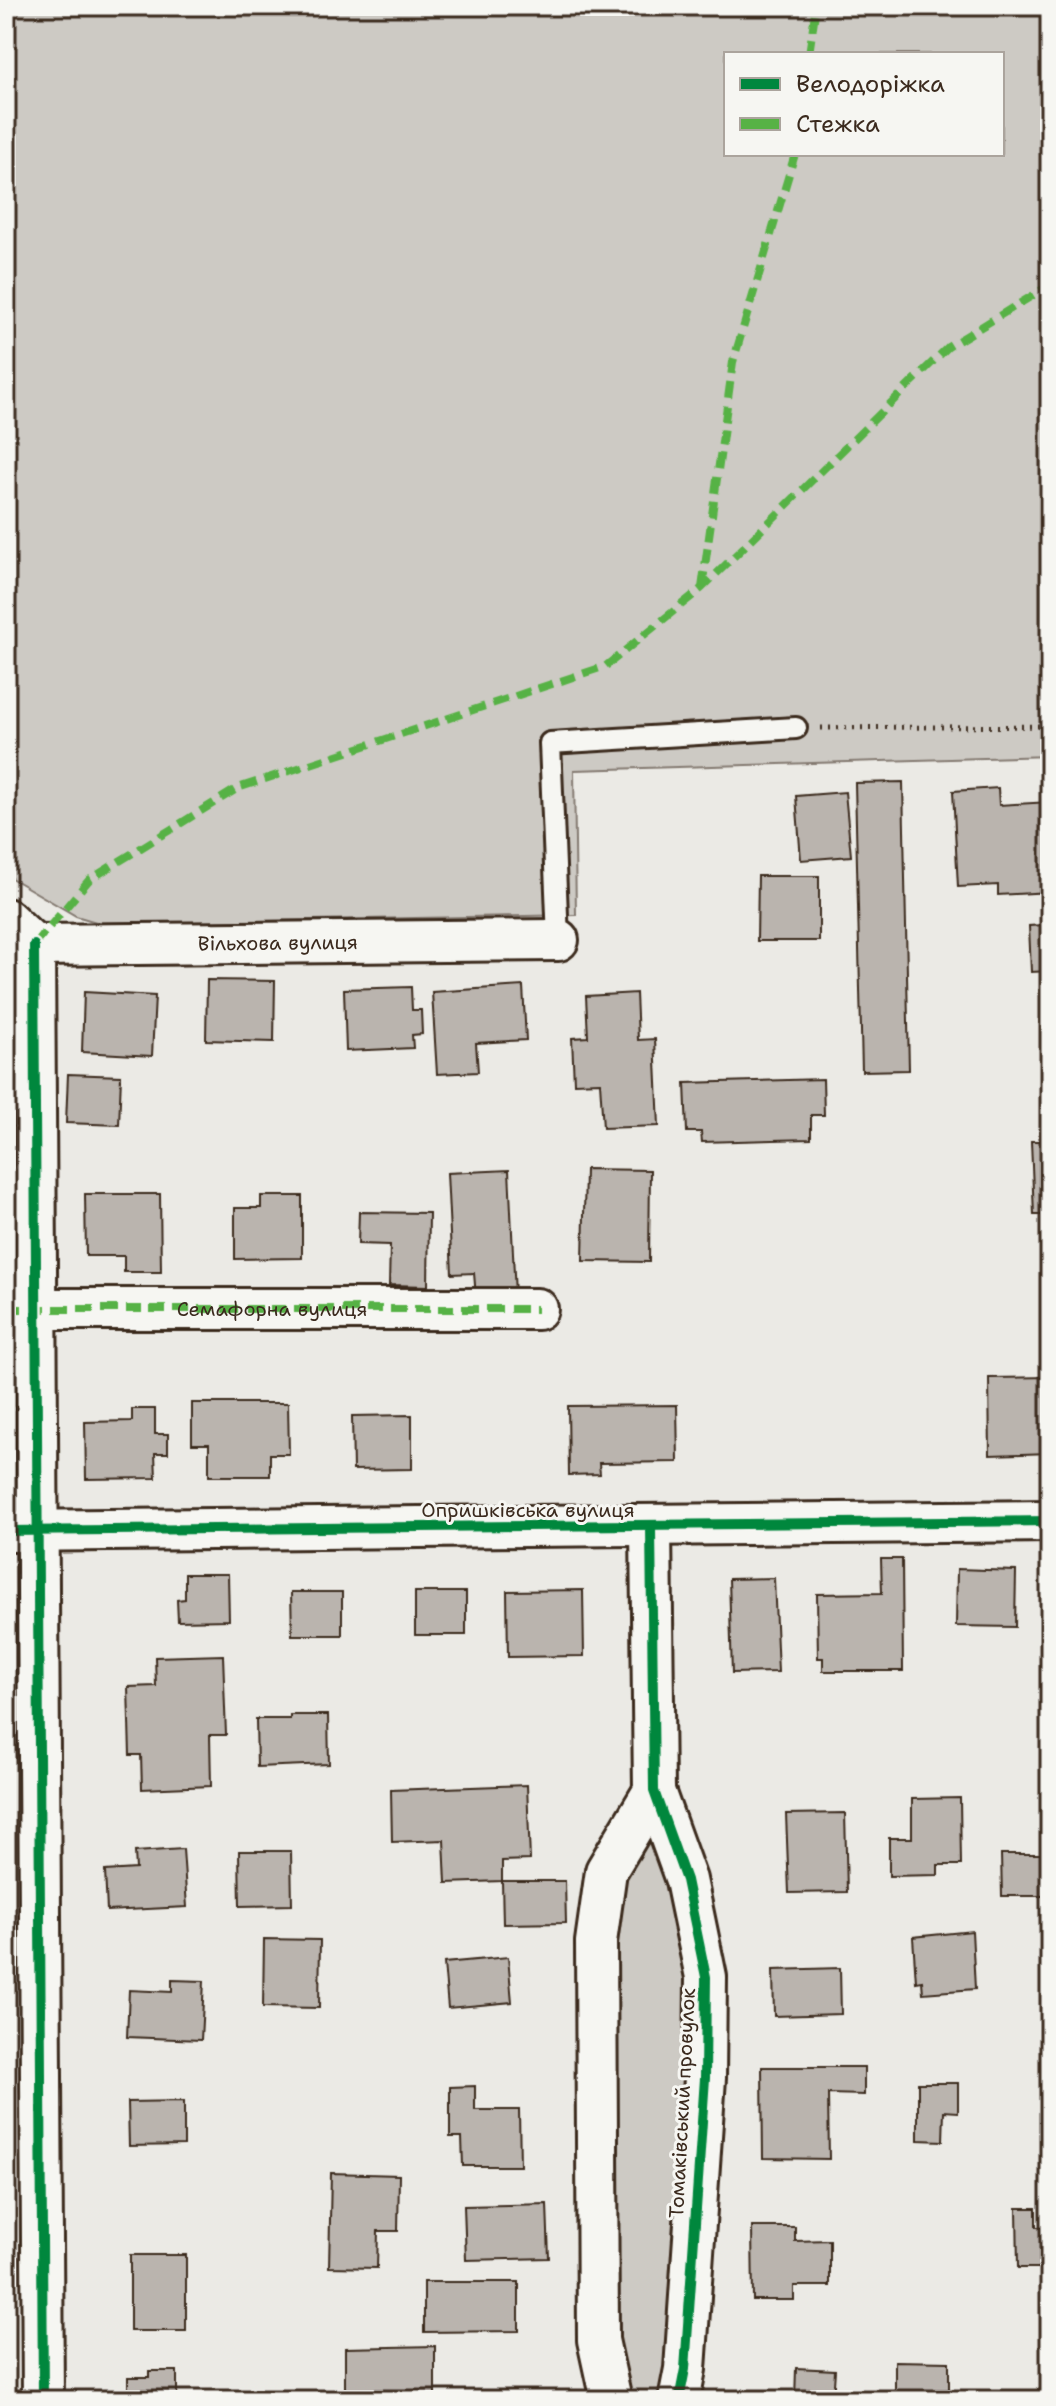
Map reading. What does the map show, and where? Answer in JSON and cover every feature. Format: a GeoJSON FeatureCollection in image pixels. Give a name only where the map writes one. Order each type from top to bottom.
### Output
{"type":"FeatureCollection","features":[{"type":"Feature","properties":{"kind":"street","name":"Вільхова вулиця"},"geometry":{"type":"LineString","coordinates":[[20,932],[558,940]]}},
{"type":"Feature","properties":{"kind":"street"},"geometry":{"type":"LineString","coordinates":[[20,932],[22,1531],[43,2400]]}},
{"type":"Feature","properties":{"kind":"street","name":"Семафорна вулиця"},"geometry":{"type":"LineString","coordinates":[[22,1309],[537,1309]]}},
{"type":"Feature","properties":{"kind":"street","name":"Опришківська вулиця"},"geometry":{"type":"LineString","coordinates":[[22,1531],[1050,1521]]}},
{"type":"Feature","properties":{"kind":"street","name":"Томаківський провулок"},"geometry":{"type":"LineString","coordinates":[[651,1527],[654,1791],[686,1880],[706,1977],[705,2078],[685,2369],[679,2400]]}},
{"type":"Feature","properties":{"kind":"street"},"geometry":{"type":"LineString","coordinates":[[611,2400],[598,2340],[596,1942],[606,1871],[654,1791]]}},
{"type":"Feature","properties":{"kind":"lane"},"geometry":{"type":"LineString","coordinates":[[558,940],[550,743],[796,728]]}},
{"type":"Feature","properties":{"kind":"path"},"geometry":{"type":"LineString","coordinates":[[796,728],[1050,726]]}},
{"type":"Feature","properties":{"kind":"shaded area"},"geometry":{"type":"Polygon","coordinates":[[[6,6],[1050,6],[1050,756],[574,770],[576,915],[103,924],[76,916],[6,875],[6,6]]]}},
{"type":"Feature","properties":{"kind":"shaded area"},"geometry":{"type":"Polygon","coordinates":[[[652,1833],[693,1972],[668,2400],[625,2400],[612,2333],[612,1941],[623,1881],[652,1833]]]}},
{"type":"Feature","properties":{"kind":"building"},"geometry":{"type":"Polygon","coordinates":[[[903,782],[909,1070],[862,1071],[855,783],[903,782]]]}},
{"type":"Feature","properties":{"kind":"building"},"geometry":{"type":"Polygon","coordinates":[[[998,788],[999,805],[1050,802],[1050,892],[998,895],[998,885],[958,887],[953,791],[998,788]]]}},
{"type":"Feature","properties":{"kind":"building"},"geometry":{"type":"Polygon","coordinates":[[[845,792],[851,856],[801,860],[796,796],[845,792]]]}},
{"type":"Feature","properties":{"kind":"building"},"geometry":{"type":"Polygon","coordinates":[[[758,876],[819,876],[819,941],[757,941],[758,876]]]}},
{"type":"Feature","properties":{"kind":"building"},"geometry":{"type":"Polygon","coordinates":[[[1050,895],[1050,971],[1031,972],[1029,926],[1043,925],[1041,896],[1050,895]]]}},
{"type":"Feature","properties":{"kind":"building"},"geometry":{"type":"Polygon","coordinates":[[[207,980],[275,981],[274,1042],[206,1040],[207,980]]]}},
{"type":"Feature","properties":{"kind":"building"},"geometry":{"type":"Polygon","coordinates":[[[523,986],[526,1040],[476,1043],[478,1072],[437,1074],[432,992],[523,986]]]}},
{"type":"Feature","properties":{"kind":"building"},"geometry":{"type":"Polygon","coordinates":[[[411,987],[412,1010],[421,1010],[422,1034],[412,1035],[413,1048],[346,1051],[344,989],[411,987]]]}},
{"type":"Feature","properties":{"kind":"building"},"geometry":{"type":"Polygon","coordinates":[[[84,992],[155,996],[152,1056],[82,1052],[84,992]]]}},
{"type":"Feature","properties":{"kind":"building"},"geometry":{"type":"Polygon","coordinates":[[[636,993],[638,1040],[655,1039],[659,1126],[603,1128],[600,1082],[574,1083],[572,1038],[588,1037],[586,996],[636,993]]]}},
{"type":"Feature","properties":{"kind":"building"},"geometry":{"type":"Polygon","coordinates":[[[68,1074],[121,1076],[119,1125],[66,1123],[68,1074]]]}},
{"type":"Feature","properties":{"kind":"building"},"geometry":{"type":"Polygon","coordinates":[[[823,1079],[824,1115],[811,1115],[811,1139],[702,1142],[701,1132],[687,1132],[685,1083],[823,1079]]]}},
{"type":"Feature","properties":{"kind":"building"},"geometry":{"type":"Polygon","coordinates":[[[1031,1141],[1050,1141],[1050,1215],[1034,1215],[1031,1141]]]}},
{"type":"Feature","properties":{"kind":"building"},"geometry":{"type":"Polygon","coordinates":[[[585,1169],[650,1170],[649,1262],[583,1261],[585,1169]]]}},
{"type":"Feature","properties":{"kind":"building"},"geometry":{"type":"Polygon","coordinates":[[[509,1170],[515,1295],[476,1297],[474,1273],[452,1274],[447,1173],[509,1170]]]}},
{"type":"Feature","properties":{"kind":"building"},"geometry":{"type":"Polygon","coordinates":[[[85,1194],[160,1194],[161,1272],[124,1272],[124,1256],[86,1256],[85,1194]]]}},
{"type":"Feature","properties":{"kind":"building"},"geometry":{"type":"Polygon","coordinates":[[[261,1196],[302,1196],[302,1258],[235,1259],[235,1208],[261,1208],[261,1196]]]}},
{"type":"Feature","properties":{"kind":"building"},"geometry":{"type":"Polygon","coordinates":[[[359,1212],[429,1213],[428,1286],[389,1285],[390,1245],[358,1244],[359,1212]]]}},
{"type":"Feature","properties":{"kind":"building"},"geometry":{"type":"Polygon","coordinates":[[[1050,1377],[1050,1453],[990,1455],[989,1378],[1050,1377]]]}},
{"type":"Feature","properties":{"kind":"building"},"geometry":{"type":"Polygon","coordinates":[[[192,1403],[288,1403],[289,1454],[270,1454],[270,1476],[209,1476],[209,1444],[192,1444],[192,1403]]]}},
{"type":"Feature","properties":{"kind":"building"},"geometry":{"type":"Polygon","coordinates":[[[677,1405],[678,1462],[599,1463],[600,1474],[569,1475],[568,1406],[677,1405]]]}},
{"type":"Feature","properties":{"kind":"building"},"geometry":{"type":"Polygon","coordinates":[[[132,1409],[155,1409],[155,1434],[168,1434],[168,1453],[155,1453],[156,1478],[86,1479],[85,1422],[132,1421],[132,1409]]]}},
{"type":"Feature","properties":{"kind":"building"},"geometry":{"type":"Polygon","coordinates":[[[412,1415],[412,1469],[353,1470],[352,1416],[412,1415]]]}},
{"type":"Feature","properties":{"kind":"building"},"geometry":{"type":"Polygon","coordinates":[[[881,1559],[902,1559],[903,1671],[823,1671],[823,1658],[818,1658],[817,1594],[882,1593],[881,1559]]]}},
{"type":"Feature","properties":{"kind":"building"},"geometry":{"type":"Polygon","coordinates":[[[957,1569],[1016,1571],[1015,1627],[956,1626],[957,1569]]]}},
{"type":"Feature","properties":{"kind":"building"},"geometry":{"type":"Polygon","coordinates":[[[185,1574],[228,1574],[229,1620],[178,1621],[177,1600],[185,1599],[185,1574]]]}},
{"type":"Feature","properties":{"kind":"building"},"geometry":{"type":"Polygon","coordinates":[[[774,1578],[778,1672],[732,1673],[729,1579],[774,1578]]]}},
{"type":"Feature","properties":{"kind":"building"},"geometry":{"type":"Polygon","coordinates":[[[583,1590],[584,1656],[508,1657],[507,1591],[583,1590]]]}},
{"type":"Feature","properties":{"kind":"building"},"geometry":{"type":"Polygon","coordinates":[[[291,1592],[342,1592],[342,1635],[292,1635],[291,1592]]]}},
{"type":"Feature","properties":{"kind":"building"},"geometry":{"type":"Polygon","coordinates":[[[415,1592],[466,1592],[466,1635],[415,1635],[415,1592]]]}},
{"type":"Feature","properties":{"kind":"building"},"geometry":{"type":"Polygon","coordinates":[[[223,1655],[226,1735],[210,1735],[211,1786],[142,1789],[141,1755],[130,1755],[128,1687],[156,1686],[155,1657],[223,1655]]]}},
{"type":"Feature","properties":{"kind":"building"},"geometry":{"type":"Polygon","coordinates":[[[290,1715],[328,1715],[329,1764],[257,1767],[256,1719],[290,1719],[290,1715]]]}},
{"type":"Feature","properties":{"kind":"building"},"geometry":{"type":"Polygon","coordinates":[[[527,1785],[530,1860],[502,1861],[502,1881],[446,1883],[444,1840],[392,1842],[391,1790],[527,1785]]]}},
{"type":"Feature","properties":{"kind":"building"},"geometry":{"type":"Polygon","coordinates":[[[960,1798],[961,1865],[938,1865],[938,1875],[889,1876],[889,1838],[912,1838],[912,1799],[960,1798]]]}},
{"type":"Feature","properties":{"kind":"building"},"geometry":{"type":"Polygon","coordinates":[[[845,1813],[847,1892],[789,1893],[786,1814],[845,1813]]]}},
{"type":"Feature","properties":{"kind":"building"},"geometry":{"type":"Polygon","coordinates":[[[183,1849],[187,1907],[107,1911],[105,1871],[136,1869],[135,1852],[183,1849]]]}},
{"type":"Feature","properties":{"kind":"building"},"geometry":{"type":"Polygon","coordinates":[[[239,1851],[291,1851],[292,1905],[240,1906],[239,1851]]]}},
{"type":"Feature","properties":{"kind":"building"},"geometry":{"type":"Polygon","coordinates":[[[1001,1854],[1046,1854],[1046,1896],[1002,1896],[1001,1854]]]}},
{"type":"Feature","properties":{"kind":"building"},"geometry":{"type":"Polygon","coordinates":[[[502,1881],[565,1881],[566,1923],[503,1924],[502,1881]]]}},
{"type":"Feature","properties":{"kind":"building"},"geometry":{"type":"Polygon","coordinates":[[[972,1931],[975,1989],[923,1993],[922,1981],[916,1982],[913,1937],[972,1931]]]}},
{"type":"Feature","properties":{"kind":"building"},"geometry":{"type":"Polygon","coordinates":[[[264,1939],[320,1940],[319,2008],[263,2007],[264,1939]]]}},
{"type":"Feature","properties":{"kind":"building"},"geometry":{"type":"Polygon","coordinates":[[[508,1957],[512,2002],[448,2008],[444,1963],[508,1957]]]}},
{"type":"Feature","properties":{"kind":"building"},"geometry":{"type":"Polygon","coordinates":[[[840,1968],[841,2014],[774,2016],[773,1970],[840,1968]]]}},
{"type":"Feature","properties":{"kind":"building"},"geometry":{"type":"Polygon","coordinates":[[[172,1980],[204,1981],[201,2040],[127,2037],[129,1990],[172,1992],[172,1980]]]}},
{"type":"Feature","properties":{"kind":"building"},"geometry":{"type":"Polygon","coordinates":[[[762,2067],[864,2067],[864,2095],[828,2094],[829,2159],[763,2158],[762,2067]]]}},
{"type":"Feature","properties":{"kind":"building"},"geometry":{"type":"Polygon","coordinates":[[[918,2083],[958,2083],[958,2112],[944,2111],[943,2141],[918,2140],[918,2083]]]}},
{"type":"Feature","properties":{"kind":"building"},"geometry":{"type":"Polygon","coordinates":[[[475,2086],[475,2110],[519,2110],[520,2166],[463,2166],[462,2137],[450,2137],[450,2087],[475,2086]]]}},
{"type":"Feature","properties":{"kind":"building"},"geometry":{"type":"Polygon","coordinates":[[[184,2101],[184,2145],[129,2146],[128,2102],[184,2101]]]}},
{"type":"Feature","properties":{"kind":"building"},"geometry":{"type":"Polygon","coordinates":[[[331,2173],[399,2175],[398,2231],[378,2231],[377,2268],[329,2267],[331,2173]]]}},
{"type":"Feature","properties":{"kind":"building"},"geometry":{"type":"Polygon","coordinates":[[[547,2204],[549,2258],[466,2260],[464,2206],[547,2204]]]}},
{"type":"Feature","properties":{"kind":"building"},"geometry":{"type":"Polygon","coordinates":[[[1017,2208],[1036,2208],[1036,2227],[1050,2227],[1050,2268],[1018,2268],[1017,2208]]]}},
{"type":"Feature","properties":{"kind":"building"},"geometry":{"type":"Polygon","coordinates":[[[752,2227],[795,2227],[795,2241],[830,2240],[830,2286],[794,2286],[794,2300],[753,2300],[752,2227]]]}},
{"type":"Feature","properties":{"kind":"building"},"geometry":{"type":"Polygon","coordinates":[[[130,2255],[186,2255],[186,2331],[130,2331],[130,2255]]]}},
{"type":"Feature","properties":{"kind":"building"},"geometry":{"type":"Polygon","coordinates":[[[424,2282],[519,2282],[519,2331],[424,2332],[424,2282]]]}},
{"type":"Feature","properties":{"kind":"building"},"geometry":{"type":"Polygon","coordinates":[[[435,2346],[435,2400],[345,2400],[345,2348],[435,2346]]]}},
{"type":"Feature","properties":{"kind":"building"},"geometry":{"type":"Polygon","coordinates":[[[895,2361],[949,2362],[949,2400],[895,2400],[895,2361]]]}},
{"type":"Feature","properties":{"kind":"building"},"geometry":{"type":"Polygon","coordinates":[[[796,2368],[835,2370],[833,2400],[795,2400],[796,2368]]]}},
{"type":"Feature","properties":{"kind":"building"},"geometry":{"type":"Polygon","coordinates":[[[149,2371],[177,2371],[177,2400],[128,2400],[128,2377],[149,2377],[149,2371]]]}},
{"type":"Feature","properties":{"kind":"marked path"},"geometry":{"type":"LineString","coordinates":[[809,52],[816,6]]}},
{"type":"Feature","properties":{"kind":"marked path"},"geometry":{"type":"LineString","coordinates":[[702,588],[733,362],[794,156]]}},
{"type":"Feature","properties":{"kind":"marked path"},"geometry":{"type":"LineString","coordinates":[[34,945],[89,880],[238,788],[606,666],[702,588],[948,347],[1050,285]]}},
{"type":"Feature","properties":{"kind":"marked path"},"geometry":{"type":"LineString","coordinates":[[6,1309],[537,1309]]}},
{"type":"Feature","properties":{"kind":"cycle path"},"geometry":{"type":"LineString","coordinates":[[34,945],[43,2400]]}},
{"type":"Feature","properties":{"kind":"cycle path"},"geometry":{"type":"LineString","coordinates":[[6,1531],[1050,1521]]}},
{"type":"Feature","properties":{"kind":"cycle path"},"geometry":{"type":"LineString","coordinates":[[651,1527],[654,1791],[686,1880],[706,1977],[705,2078],[685,2369],[679,2400]]}}]}
